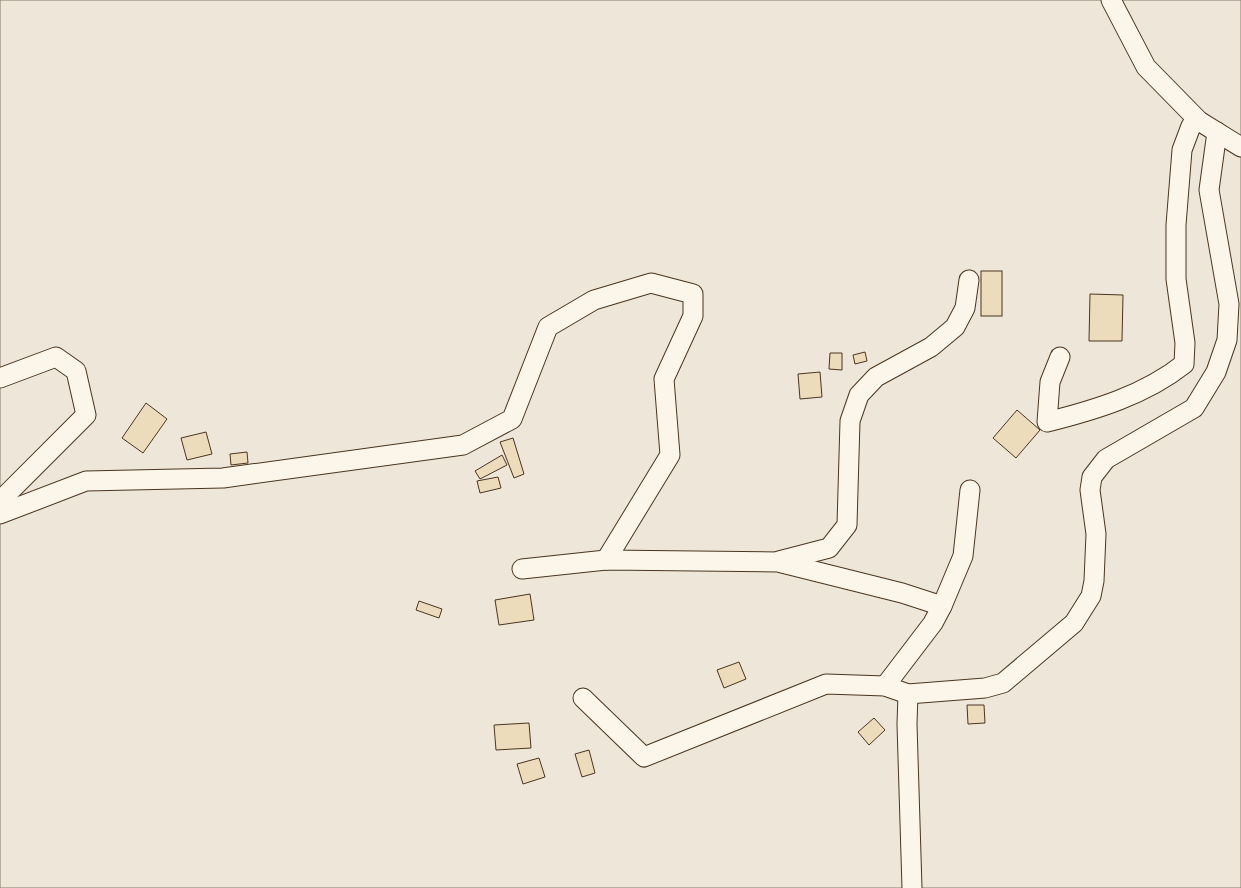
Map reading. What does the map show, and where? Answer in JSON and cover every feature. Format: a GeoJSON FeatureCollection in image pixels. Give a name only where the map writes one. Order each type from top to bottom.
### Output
{"type":"FeatureCollection","features":[{"type":"Feature","properties":{"kind":"street"},"geometry":{"type":"LineString","coordinates":[[1111,0],[1146,67],[1198,121],[1241,147]]}},
{"type":"Feature","properties":{"kind":"street"},"geometry":{"type":"LineString","coordinates":[[1060,357],[1050,382],[1047,422],[1098,408],[1141,390],[1169,376],[1184,364],[1185,343],[1176,279],[1176,225],[1182,150],[1191,126],[1198,121]]}},
{"type":"Feature","properties":{"kind":"street"},"geometry":{"type":"LineString","coordinates":[[584,698],[644,757],[826,684],[885,686],[908,694],[985,688],[1003,683],[1074,623],[1091,596],[1094,581],[1096,534],[1090,490],[1092,477],[1106,459],[1194,408],[1216,372],[1227,340],[1229,304],[1209,190],[1216,132]]}},
{"type":"Feature","properties":{"kind":"street"},"geometry":{"type":"LineString","coordinates":[[778,562],[829,548],[847,525],[850,421],[858,395],[876,377],[931,347],[955,327],[965,308],[970,280]]}},
{"type":"Feature","properties":{"kind":"street"},"geometry":{"type":"LineString","coordinates":[[0,514],[86,480],[224,478],[464,445],[512,419],[548,327],[594,300],[651,283],[693,294],[693,316],[664,379],[670,455],[606,560]]}},
{"type":"Feature","properties":{"kind":"street"},"geometry":{"type":"LineString","coordinates":[[0,378],[56,357],[76,371],[86,415],[0,500]]}},
{"type":"Feature","properties":{"kind":"street"},"geometry":{"type":"LineString","coordinates":[[885,686],[932,623],[942,606],[963,556],[970,490]]}},
{"type":"Feature","properties":{"kind":"street"},"geometry":{"type":"LineString","coordinates":[[522,569],[606,560],[778,562],[942,606]]}},
{"type":"Feature","properties":{"kind":"street"},"geometry":{"type":"LineString","coordinates":[[908,694],[907,724],[912,888]]}},
{"type":"Feature","properties":{"kind":"shaded area"},"geometry":{"type":"Polygon","coordinates":[[[0,0],[1241,0],[1241,888],[0,888],[0,0]]]}},
{"type":"Feature","properties":{"kind":"building"},"geometry":{"type":"Polygon","coordinates":[[[981,271],[1002,271],[1002,316],[981,316],[981,271]]]}},
{"type":"Feature","properties":{"kind":"building"},"geometry":{"type":"Polygon","coordinates":[[[1090,294],[1123,295],[1122,341],[1089,341],[1090,294]]]}},
{"type":"Feature","properties":{"kind":"building"},"geometry":{"type":"Polygon","coordinates":[[[865,352],[867,361],[855,364],[853,355],[865,352]]]}},
{"type":"Feature","properties":{"kind":"building"},"geometry":{"type":"Polygon","coordinates":[[[830,353],[842,353],[842,370],[829,369],[830,353]]]}},
{"type":"Feature","properties":{"kind":"building"},"geometry":{"type":"Polygon","coordinates":[[[820,372],[822,397],[800,399],[798,374],[820,372]]]}},
{"type":"Feature","properties":{"kind":"building"},"geometry":{"type":"Polygon","coordinates":[[[146,403],[167,419],[143,453],[122,438],[146,403]]]}},
{"type":"Feature","properties":{"kind":"building"},"geometry":{"type":"Polygon","coordinates":[[[1017,410],[1040,430],[1016,458],[993,438],[1017,410]]]}},
{"type":"Feature","properties":{"kind":"building"},"geometry":{"type":"Polygon","coordinates":[[[206,432],[212,454],[187,460],[181,438],[206,432]]]}},
{"type":"Feature","properties":{"kind":"building"},"geometry":{"type":"Polygon","coordinates":[[[513,438],[524,474],[514,478],[500,442],[513,438]]]}},
{"type":"Feature","properties":{"kind":"building"},"geometry":{"type":"Polygon","coordinates":[[[247,452],[248,463],[231,465],[230,454],[247,452]]]}},
{"type":"Feature","properties":{"kind":"building"},"geometry":{"type":"Polygon","coordinates":[[[502,455],[507,465],[480,479],[475,471],[502,455]]]}},
{"type":"Feature","properties":{"kind":"building"},"geometry":{"type":"Polygon","coordinates":[[[498,477],[501,488],[480,493],[477,481],[498,477]]]}},
{"type":"Feature","properties":{"kind":"building"},"geometry":{"type":"Polygon","coordinates":[[[530,594],[534,620],[499,625],[495,600],[530,594]]]}},
{"type":"Feature","properties":{"kind":"building"},"geometry":{"type":"Polygon","coordinates":[[[419,601],[442,609],[439,618],[416,610],[419,601]]]}},
{"type":"Feature","properties":{"kind":"building"},"geometry":{"type":"Polygon","coordinates":[[[739,662],[746,679],[724,688],[717,670],[739,662]]]}},
{"type":"Feature","properties":{"kind":"building"},"geometry":{"type":"Polygon","coordinates":[[[967,705],[984,705],[985,723],[968,724],[967,705]]]}},
{"type":"Feature","properties":{"kind":"building"},"geometry":{"type":"Polygon","coordinates":[[[874,718],[885,730],[869,745],[858,732],[874,718]]]}},
{"type":"Feature","properties":{"kind":"building"},"geometry":{"type":"Polygon","coordinates":[[[529,723],[531,748],[496,750],[494,725],[529,723]]]}},
{"type":"Feature","properties":{"kind":"building"},"geometry":{"type":"Polygon","coordinates":[[[589,750],[595,773],[582,777],[575,754],[589,750]]]}},
{"type":"Feature","properties":{"kind":"building"},"geometry":{"type":"Polygon","coordinates":[[[539,758],[545,777],[523,784],[517,764],[539,758]]]}}]}
